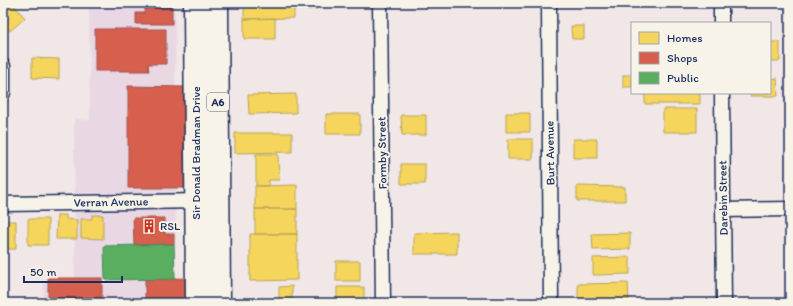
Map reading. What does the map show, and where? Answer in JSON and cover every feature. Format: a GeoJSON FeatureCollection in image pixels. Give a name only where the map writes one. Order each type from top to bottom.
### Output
{"type":"FeatureCollection","features":[{"type":"Feature","properties":{"kind":"main road","name":"Sir Donald Bradman Drive"},"geometry":{"type":"LineString","coordinates":[[195,3],[196,303]]}},
{"type":"Feature","properties":{"kind":"main road","name":"Sir Donald Bradman Drive"},"geometry":{"type":"LineString","coordinates":[[217,3],[219,303]]}},
{"type":"Feature","properties":{"kind":"street","name":"Formby Street"},"geometry":{"type":"LineString","coordinates":[[380,3],[383,303]]}},
{"type":"Feature","properties":{"kind":"street","name":"Burt Avenue"},"geometry":{"type":"LineString","coordinates":[[549,3],[551,303]]}},
{"type":"Feature","properties":{"kind":"street"},"geometry":{"type":"LineString","coordinates":[[721,3],[721,22]]}},
{"type":"Feature","properties":{"kind":"street"},"geometry":{"type":"LineString","coordinates":[[3,66],[3,93]]}},
{"type":"Feature","properties":{"kind":"street","name":"Darebin Street"},"geometry":{"type":"LineString","coordinates":[[722,94],[724,303]]}},
{"type":"Feature","properties":{"kind":"street","name":"Verran Avenue"},"geometry":{"type":"LineString","coordinates":[[3,204],[219,201]]}},
{"type":"Feature","properties":{"kind":"street"},"geometry":{"type":"LineString","coordinates":[[723,210],[790,209]]}},
{"type":"Feature","properties":{"kind":"shaded area"},"geometry":{"type":"Polygon","coordinates":[[[89,3],[175,3],[176,303],[44,303],[43,281],[75,282],[74,119],[90,120],[89,3]]]}},
{"type":"Feature","properties":{"kind":"building: Homes"},"geometry":{"type":"Polygon","coordinates":[[[3,3],[12,3],[25,18],[10,31],[3,23],[3,3]]]}},
{"type":"Feature","properties":{"kind":"building: Homes"},"geometry":{"type":"Polygon","coordinates":[[[244,3],[294,3],[294,18],[244,19],[244,3]]]}},
{"type":"Feature","properties":{"kind":"building: Homes"},"geometry":{"type":"Polygon","coordinates":[[[295,3],[316,3],[316,9],[295,9],[295,3]]]}},
{"type":"Feature","properties":{"kind":"building: Homes"},"geometry":{"type":"Polygon","coordinates":[[[416,3],[416,4],[395,4],[416,3]]]}},
{"type":"Feature","properties":{"kind":"building: Homes"},"geometry":{"type":"Polygon","coordinates":[[[463,3],[463,5],[444,4],[463,3]]]}},
{"type":"Feature","properties":{"kind":"building: Homes"},"geometry":{"type":"Polygon","coordinates":[[[275,18],[275,39],[244,39],[244,19],[275,18]]]}},
{"type":"Feature","properties":{"kind":"building: Homes"},"geometry":{"type":"Polygon","coordinates":[[[571,26],[584,26],[584,39],[572,39],[571,26]]]}},
{"type":"Feature","properties":{"kind":"building: Homes"},"geometry":{"type":"Polygon","coordinates":[[[771,42],[780,42],[780,61],[771,61],[771,42]]]}},
{"type":"Feature","properties":{"kind":"building: Homes"},"geometry":{"type":"Polygon","coordinates":[[[32,58],[59,59],[59,79],[32,78],[32,58]]]}},
{"type":"Feature","properties":{"kind":"building: Homes"},"geometry":{"type":"Polygon","coordinates":[[[623,75],[631,75],[631,87],[623,87],[623,75]]]}},
{"type":"Feature","properties":{"kind":"building: Homes"},"geometry":{"type":"Polygon","coordinates":[[[777,78],[778,96],[750,96],[750,94],[771,94],[771,79],[777,78]]]}},
{"type":"Feature","properties":{"kind":"building: Homes"},"geometry":{"type":"Polygon","coordinates":[[[296,94],[296,113],[249,114],[248,95],[296,94]]]}},
{"type":"Feature","properties":{"kind":"building: Homes"},"geometry":{"type":"Polygon","coordinates":[[[645,94],[700,94],[700,104],[645,104],[645,94]]]}},
{"type":"Feature","properties":{"kind":"building: Homes"},"geometry":{"type":"Polygon","coordinates":[[[663,109],[697,109],[697,132],[663,132],[663,109]]]}},
{"type":"Feature","properties":{"kind":"building: Homes"},"geometry":{"type":"Polygon","coordinates":[[[506,113],[530,113],[530,132],[506,132],[506,113]]]}},
{"type":"Feature","properties":{"kind":"building: Homes"},"geometry":{"type":"Polygon","coordinates":[[[326,114],[360,114],[360,134],[326,134],[326,114]]]}},
{"type":"Feature","properties":{"kind":"building: Homes"},"geometry":{"type":"Polygon","coordinates":[[[401,115],[426,115],[426,135],[402,135],[401,115]]]}},
{"type":"Feature","properties":{"kind":"building: Homes"},"geometry":{"type":"Polygon","coordinates":[[[235,133],[292,133],[292,152],[235,153],[235,133]]]}},
{"type":"Feature","properties":{"kind":"building: Homes"},"geometry":{"type":"Polygon","coordinates":[[[508,139],[533,139],[533,159],[508,159],[508,139]]]}},
{"type":"Feature","properties":{"kind":"building: Homes"},"geometry":{"type":"Polygon","coordinates":[[[573,139],[597,139],[597,158],[573,158],[573,139]]]}},
{"type":"Feature","properties":{"kind":"building: Homes"},"geometry":{"type":"Polygon","coordinates":[[[256,154],[278,154],[279,180],[269,180],[269,186],[256,186],[256,154]]]}},
{"type":"Feature","properties":{"kind":"building: Homes"},"geometry":{"type":"Polygon","coordinates":[[[401,164],[425,164],[425,184],[401,184],[401,164]]]}},
{"type":"Feature","properties":{"kind":"building: Homes"},"geometry":{"type":"Polygon","coordinates":[[[297,185],[297,209],[255,209],[255,186],[297,185]]]}},
{"type":"Feature","properties":{"kind":"building: Homes"},"geometry":{"type":"Polygon","coordinates":[[[577,186],[625,187],[625,201],[577,201],[577,186]]]}},
{"type":"Feature","properties":{"kind":"building: Homes"},"geometry":{"type":"Polygon","coordinates":[[[255,209],[297,209],[297,234],[255,234],[255,209]]]}},
{"type":"Feature","properties":{"kind":"building: Homes"},"geometry":{"type":"Polygon","coordinates":[[[57,215],[66,215],[66,219],[77,220],[77,239],[56,239],[57,215]]]}},
{"type":"Feature","properties":{"kind":"building: Homes"},"geometry":{"type":"Polygon","coordinates":[[[92,215],[103,215],[103,239],[81,238],[81,219],[92,219],[92,215]]]}},
{"type":"Feature","properties":{"kind":"building: Homes"},"geometry":{"type":"Polygon","coordinates":[[[28,219],[48,219],[48,245],[28,245],[28,219]]]}},
{"type":"Feature","properties":{"kind":"building: Homes"},"geometry":{"type":"Polygon","coordinates":[[[3,221],[16,221],[16,249],[3,249],[3,221]]]}},
{"type":"Feature","properties":{"kind":"building: Homes"},"geometry":{"type":"Polygon","coordinates":[[[457,232],[457,254],[414,254],[414,233],[457,232]]]}},
{"type":"Feature","properties":{"kind":"building: Homes"},"geometry":{"type":"Polygon","coordinates":[[[630,233],[630,249],[593,250],[592,234],[630,233]]]}},
{"type":"Feature","properties":{"kind":"building: Homes"},"geometry":{"type":"Polygon","coordinates":[[[250,234],[297,234],[297,280],[250,281],[250,234]]]}},
{"type":"Feature","properties":{"kind":"building: Homes"},"geometry":{"type":"Polygon","coordinates":[[[630,257],[630,274],[593,275],[593,258],[630,257]]]}},
{"type":"Feature","properties":{"kind":"building: Homes"},"geometry":{"type":"Polygon","coordinates":[[[336,261],[360,261],[360,281],[336,281],[336,261]]]}},
{"type":"Feature","properties":{"kind":"building: Homes"},"geometry":{"type":"Polygon","coordinates":[[[628,283],[629,300],[578,301],[578,284],[628,283]]]}},
{"type":"Feature","properties":{"kind":"building: Homes"},"geometry":{"type":"Polygon","coordinates":[[[4,286],[4,303],[3,303],[4,286]]]}},
{"type":"Feature","properties":{"kind":"building: Homes"},"geometry":{"type":"Polygon","coordinates":[[[292,286],[292,299],[279,299],[279,287],[292,286]]]}},
{"type":"Feature","properties":{"kind":"building: Homes"},"geometry":{"type":"Polygon","coordinates":[[[337,287],[364,287],[364,303],[337,303],[337,287]]]}},
{"type":"Feature","properties":{"kind":"building: Shops"},"geometry":{"type":"Polygon","coordinates":[[[145,4],[172,4],[172,24],[136,24],[136,13],[145,13],[145,4]]]}},
{"type":"Feature","properties":{"kind":"building: Shops"},"geometry":{"type":"Polygon","coordinates":[[[95,29],[166,29],[166,64],[148,64],[149,71],[95,71],[95,29]]]}},
{"type":"Feature","properties":{"kind":"building: Shops"},"geometry":{"type":"Polygon","coordinates":[[[128,86],[186,87],[186,188],[128,188],[128,86]]]}},
{"type":"Feature","properties":{"kind":"building: Shops","name":"RSL"},"geometry":{"type":"Polygon","coordinates":[[[133,218],[165,218],[165,234],[174,234],[174,244],[134,245],[133,218]]]}},
{"type":"Feature","properties":{"kind":"building: Shops"},"geometry":{"type":"Polygon","coordinates":[[[48,278],[102,278],[102,303],[48,303],[48,278]]]}},
{"type":"Feature","properties":{"kind":"building: Shops"},"geometry":{"type":"Polygon","coordinates":[[[186,278],[187,301],[145,302],[145,279],[186,278]]]}},
{"type":"Feature","properties":{"kind":"building: Shops"},"geometry":{"type":"Polygon","coordinates":[[[183,302],[183,303],[149,303],[183,302]]]}},
{"type":"Feature","properties":{"kind":"building: Public"},"geometry":{"type":"Polygon","coordinates":[[[174,244],[175,279],[105,280],[104,246],[174,244]]]}},
{"type":"Feature","properties":{"kind":"place","name":"RSL"},"geometry":{"type":"Point","coordinates":[149,226]}}]}
